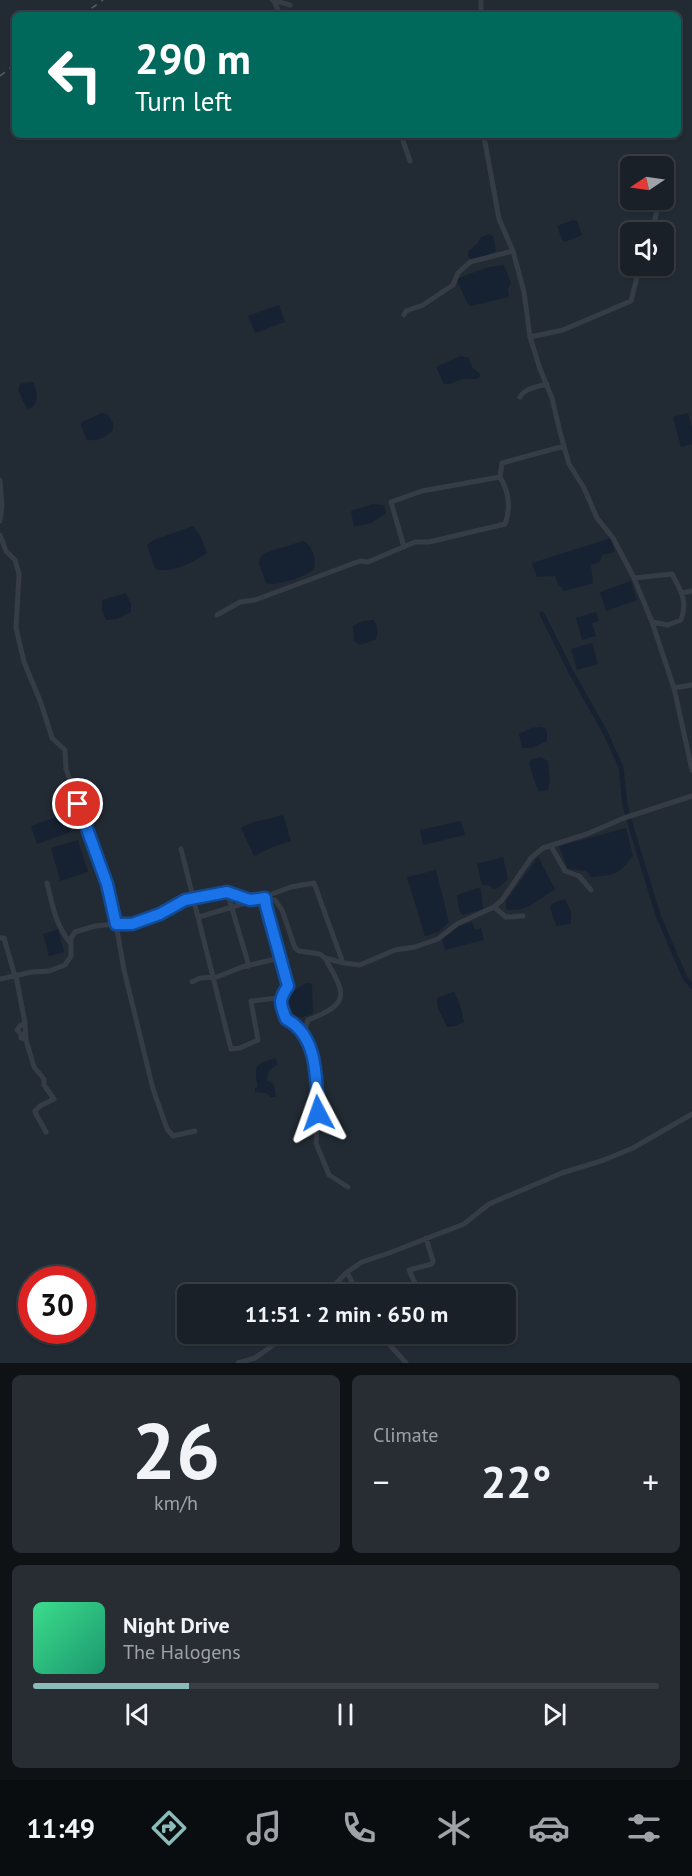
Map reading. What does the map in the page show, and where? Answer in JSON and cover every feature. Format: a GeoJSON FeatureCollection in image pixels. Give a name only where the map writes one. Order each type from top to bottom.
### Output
{"type":"FeatureCollection","features":[{"type":"Feature","properties":{"kind":"street"},"geometry":{"type":"LineString","coordinates":[[273,0],[290,5]]}},
{"type":"Feature","properties":{"kind":"street"},"geometry":{"type":"LineString","coordinates":[[402,138],[410,161]]}},
{"type":"Feature","properties":{"kind":"street"},"geometry":{"type":"LineString","coordinates":[[483,138],[499,219],[513,251],[524,292],[530,337],[552,398],[569,464],[584,488],[597,518],[613,538],[634,578],[652,622],[674,688],[692,770]]}},
{"type":"Feature","properties":{"kind":"street"},"geometry":{"type":"LineString","coordinates":[[654,222],[657,210]]}},
{"type":"Feature","properties":{"kind":"street"},"geometry":{"type":"LineString","coordinates":[[404,315],[406,311],[423,305],[453,285],[458,273],[470,262],[513,251]]}},
{"type":"Feature","properties":{"kind":"street"},"geometry":{"type":"LineString","coordinates":[[530,337],[563,330],[631,301],[638,276]]}},
{"type":"Feature","properties":{"kind":"street"},"geometry":{"type":"LineString","coordinates":[[520,397],[521,394],[534,387],[547,384]]}},
{"type":"Feature","properties":{"kind":"street"},"geometry":{"type":"LineString","coordinates":[[217,615],[240,602],[255,600],[360,561],[368,562],[415,542],[429,542],[505,524],[509,513],[507,488],[500,477],[502,463],[564,446]]}},
{"type":"Feature","properties":{"kind":"street"},"geometry":{"type":"LineString","coordinates":[[404,547],[391,502],[422,491],[500,477]]}},
{"type":"Feature","properties":{"kind":"street"},"geometry":{"type":"LineString","coordinates":[[0,480],[2,506],[0,521]]}},
{"type":"Feature","properties":{"kind":"street"},"geometry":{"type":"LineString","coordinates":[[0,535],[3,553],[15,560],[19,574],[16,628],[24,662],[52,738],[65,750],[66,769],[107,884],[124,970],[153,1089],[167,1129],[173,1136],[195,1131]]}},
{"type":"Feature","properties":{"kind":"street"},"geometry":{"type":"LineString","coordinates":[[634,578],[672,574],[682,593],[685,609],[681,620],[668,625],[652,622]]}},
{"type":"Feature","properties":{"kind":"street"},"geometry":{"type":"LineString","coordinates":[[682,593],[692,591]]}},
{"type":"Feature","properties":{"kind":"street"},"geometry":{"type":"LineString","coordinates":[[674,688],[692,685]]}},
{"type":"Feature","properties":{"kind":"street"},"geometry":{"type":"LineString","coordinates":[[325,958],[360,964],[395,950],[416,947],[438,939],[457,924],[494,907],[502,900],[531,858],[543,848],[692,796]]}},
{"type":"Feature","properties":{"kind":"street"},"geometry":{"type":"LineString","coordinates":[[551,846],[565,871],[579,876],[591,890]]}},
{"type":"Feature","properties":{"kind":"street"},"geometry":{"type":"LineString","coordinates":[[181,849],[231,1049],[246,1047],[258,1040],[251,1001],[277,998],[286,1019],[297,1025],[316,1066],[318,1113],[316,1143],[328,1174],[348,1187]]}},
{"type":"Feature","properties":{"kind":"street"},"geometry":{"type":"LineString","coordinates":[[47,883],[57,924],[71,944]]}},
{"type":"Feature","properties":{"kind":"street"},"geometry":{"type":"LineString","coordinates":[[199,917],[291,887],[314,883],[344,963]]}},
{"type":"Feature","properties":{"kind":"street"},"geometry":{"type":"LineString","coordinates":[[227,892],[249,966]]}},
{"type":"Feature","properties":{"kind":"street"},"geometry":{"type":"LineString","coordinates":[[0,979],[49,971],[65,965],[71,956],[71,938],[75,932],[95,926],[132,924],[160,914],[185,900],[227,892],[250,900],[265,898],[275,900],[282,910],[294,948],[298,951],[320,954],[325,958],[341,988],[341,1000],[335,1008],[308,1020],[305,1029],[308,1045]]}},
{"type":"Feature","properties":{"kind":"street"},"geometry":{"type":"LineString","coordinates":[[265,898],[288,986],[281,996],[280,1003]]}},
{"type":"Feature","properties":{"kind":"street"},"geometry":{"type":"LineString","coordinates":[[494,907],[506,917],[523,916]]}},
{"type":"Feature","properties":{"kind":"street"},"geometry":{"type":"LineString","coordinates":[[0,938],[4,939],[16,976],[26,1040],[34,1067],[44,1079],[44,1085],[54,1099],[35,1110],[46,1132]]}},
{"type":"Feature","properties":{"kind":"street"},"geometry":{"type":"LineString","coordinates":[[192,982],[280,958]]}},
{"type":"Feature","properties":{"kind":"street"},"geometry":{"type":"LineString","coordinates":[[336,1284],[347,1272],[362,1262],[464,1224],[489,1204],[633,1148],[692,1114]]}},
{"type":"Feature","properties":{"kind":"street"},"geometry":{"type":"LineString","coordinates":[[415,1284],[409,1270],[432,1264],[433,1261],[426,1238]]}},
{"type":"Feature","properties":{"kind":"street"},"geometry":{"type":"LineString","coordinates":[[347,1272],[353,1284]]}},
{"type":"Feature","properties":{"kind":"street"},"geometry":{"type":"LineString","coordinates":[[238,1363],[255,1358],[275,1344]]}},
{"type":"Feature","properties":{"kind":"street"},"geometry":{"type":"LineString","coordinates":[[389,1344],[406,1363]]}},
{"type":"Feature","properties":{"kind":"water"},"geometry":{"type":"Polygon","coordinates":[[[573,220],[577,221],[582,235],[565,242],[557,226],[573,220]]]}},
{"type":"Feature","properties":{"kind":"water"},"geometry":{"type":"Polygon","coordinates":[[[489,234],[493,236],[496,251],[486,256],[470,259],[469,251],[481,237],[489,234]]]}},
{"type":"Feature","properties":{"kind":"water"},"geometry":{"type":"Polygon","coordinates":[[[504,265],[511,283],[508,289],[509,297],[471,306],[468,304],[457,281],[458,278],[489,267],[504,265]]]}},
{"type":"Feature","properties":{"kind":"water"},"geometry":{"type":"Polygon","coordinates":[[[279,305],[285,322],[255,333],[248,316],[279,305]]]}},
{"type":"Feature","properties":{"kind":"water"},"geometry":{"type":"Polygon","coordinates":[[[461,356],[469,358],[472,367],[480,374],[479,378],[444,384],[436,367],[461,356]]]}},
{"type":"Feature","properties":{"kind":"water"},"geometry":{"type":"Polygon","coordinates":[[[33,382],[37,398],[34,405],[27,409],[18,390],[20,384],[33,382]]]}},
{"type":"Feature","properties":{"kind":"water"},"geometry":{"type":"Polygon","coordinates":[[[102,413],[107,414],[113,423],[113,430],[101,438],[87,440],[81,426],[82,422],[102,413]]]}},
{"type":"Feature","properties":{"kind":"water"},"geometry":{"type":"Polygon","coordinates":[[[688,413],[692,428],[692,444],[681,447],[673,417],[688,413]]]}},
{"type":"Feature","properties":{"kind":"water"},"geometry":{"type":"Polygon","coordinates":[[[373,504],[384,505],[386,513],[371,523],[354,527],[351,511],[373,504]]]}},
{"type":"Feature","properties":{"kind":"water"},"geometry":{"type":"Polygon","coordinates":[[[193,526],[201,537],[207,553],[182,566],[168,570],[155,569],[147,545],[154,540],[193,526]]]}},
{"type":"Feature","properties":{"kind":"water"},"geometry":{"type":"Polygon","coordinates":[[[611,538],[615,552],[602,555],[600,562],[591,565],[593,583],[564,591],[555,576],[537,577],[532,563],[611,538]]]}},
{"type":"Feature","properties":{"kind":"water"},"geometry":{"type":"Polygon","coordinates":[[[303,541],[313,554],[315,562],[313,570],[290,581],[277,584],[266,583],[259,563],[260,558],[265,553],[303,541]]]}},
{"type":"Feature","properties":{"kind":"water"},"geometry":{"type":"Polygon","coordinates":[[[631,581],[637,600],[606,611],[600,592],[631,581]]]}},
{"type":"Feature","properties":{"kind":"water"},"geometry":{"type":"Polygon","coordinates":[[[126,593],[131,604],[131,612],[116,619],[106,620],[102,610],[102,600],[126,593]]]}},
{"type":"Feature","properties":{"kind":"water"},"geometry":{"type":"Polygon","coordinates":[[[596,612],[599,621],[592,623],[596,636],[582,640],[576,618],[596,612]]]}},
{"type":"Feature","properties":{"kind":"water"},"geometry":{"type":"Polygon","coordinates":[[[374,620],[378,630],[375,640],[360,645],[354,641],[353,626],[363,621],[374,620]]]}},
{"type":"Feature","properties":{"kind":"water"},"geometry":{"type":"Polygon","coordinates":[[[592,643],[598,664],[577,670],[571,649],[592,643]]]}},
{"type":"Feature","properties":{"kind":"water"},"geometry":{"type":"Polygon","coordinates":[[[531,728],[545,728],[547,741],[532,748],[522,748],[519,734],[531,728]]]}},
{"type":"Feature","properties":{"kind":"water"},"geometry":{"type":"Polygon","coordinates":[[[540,757],[548,761],[550,780],[548,790],[538,791],[529,764],[531,760],[540,757]]]}},
{"type":"Feature","properties":{"kind":"water"},"geometry":{"type":"Polygon","coordinates":[[[65,814],[71,832],[37,844],[31,826],[65,814]]]}},
{"type":"Feature","properties":{"kind":"water"},"geometry":{"type":"Polygon","coordinates":[[[283,815],[291,841],[254,856],[241,828],[250,823],[283,815]]]}},
{"type":"Feature","properties":{"kind":"water"},"geometry":{"type":"Polygon","coordinates":[[[461,821],[465,835],[423,845],[420,830],[461,821]]]}},
{"type":"Feature","properties":{"kind":"water"},"geometry":{"type":"Polygon","coordinates":[[[626,828],[633,856],[615,873],[591,877],[586,871],[568,869],[559,846],[626,828]]]}},
{"type":"Feature","properties":{"kind":"water"},"geometry":{"type":"Polygon","coordinates":[[[78,840],[88,872],[60,881],[51,848],[78,840]]]}},
{"type":"Feature","properties":{"kind":"water"},"geometry":{"type":"Polygon","coordinates":[[[503,857],[508,879],[498,888],[492,889],[491,886],[482,885],[477,864],[503,857]]]}},
{"type":"Feature","properties":{"kind":"water"},"geometry":{"type":"Polygon","coordinates":[[[538,857],[555,889],[525,908],[506,909],[506,901],[538,857]]]}},
{"type":"Feature","properties":{"kind":"water"},"geometry":{"type":"Polygon","coordinates":[[[436,870],[449,922],[438,932],[425,936],[407,877],[436,870]]]}},
{"type":"Feature","properties":{"kind":"water"},"geometry":{"type":"Polygon","coordinates":[[[481,889],[483,909],[463,915],[459,911],[457,895],[481,889]]]}},
{"type":"Feature","properties":{"kind":"water"},"geometry":{"type":"Polygon","coordinates":[[[565,899],[571,911],[571,924],[556,926],[550,907],[553,903],[565,899]]]}},
{"type":"Feature","properties":{"kind":"water"},"geometry":{"type":"Polygon","coordinates":[[[472,922],[475,930],[481,928],[484,940],[445,950],[442,939],[459,926],[472,922]]]}},
{"type":"Feature","properties":{"kind":"water"},"geometry":{"type":"Polygon","coordinates":[[[58,929],[64,952],[49,956],[43,934],[58,929]]]}},
{"type":"Feature","properties":{"kind":"water"},"geometry":{"type":"Polygon","coordinates":[[[306,983],[312,984],[313,1013],[301,1018],[293,1014],[286,996],[306,983]]]}},
{"type":"Feature","properties":{"kind":"water"},"geometry":{"type":"Polygon","coordinates":[[[454,992],[464,1022],[447,1027],[438,1008],[437,998],[454,992]]]}},
{"type":"Feature","properties":{"kind":"water"},"geometry":{"type":"Polygon","coordinates":[[[276,1058],[277,1065],[268,1071],[267,1081],[274,1084],[276,1097],[255,1092],[255,1088],[258,1087],[256,1070],[258,1066],[276,1058]]]}},
{"type":"Feature","properties":{"kind":"waterway"},"geometry":{"type":"LineString","coordinates":[[542,614],[605,732],[621,767],[625,805],[658,915],[685,978],[692,986]]}},
{"type":"Feature","properties":{"kind":"railway"},"geometry":{"type":"LineString","coordinates":[[86,12],[103,0]]}},
{"type":"Feature","properties":{"kind":"railway"},"geometry":{"type":"LineString","coordinates":[[0,76],[12,66]]}},
{"type":"Feature","properties":{"kind":"route"},"geometry":{"type":"LineString","coordinates":[[78,804],[111,896],[116,924],[132,924],[160,914],[185,900],[227,892],[250,900],[265,898],[288,986],[281,996],[280,1003],[286,1019],[297,1025],[303,1035],[316,1066],[318,1113]]}}]}
